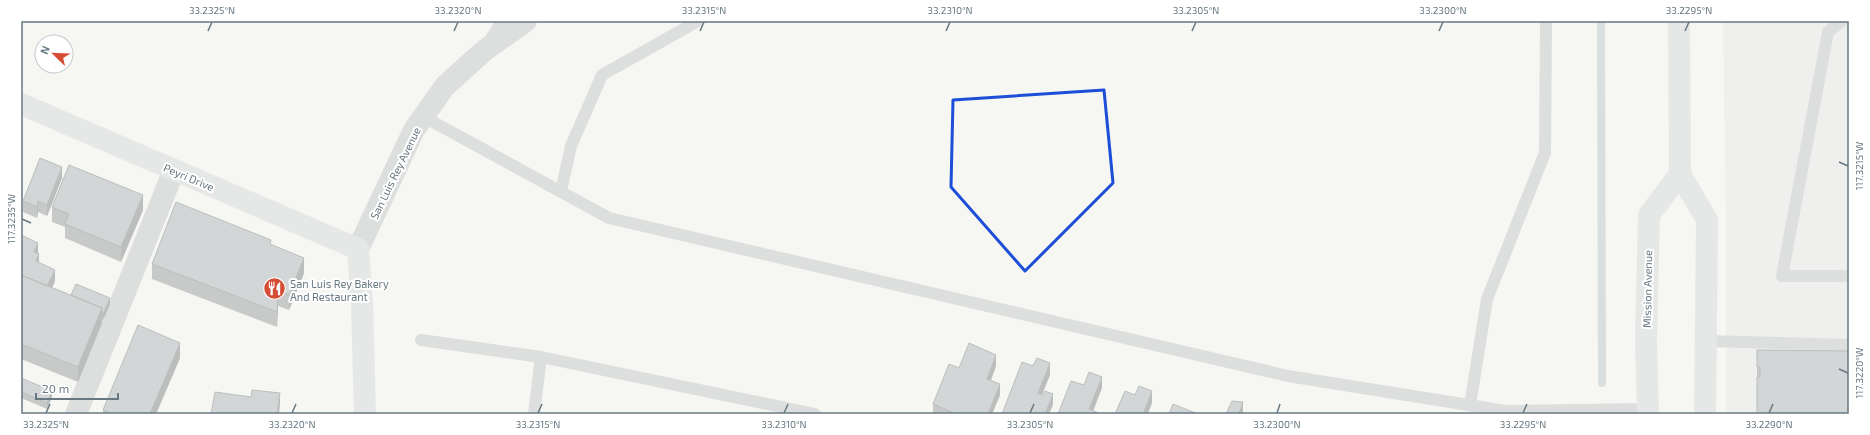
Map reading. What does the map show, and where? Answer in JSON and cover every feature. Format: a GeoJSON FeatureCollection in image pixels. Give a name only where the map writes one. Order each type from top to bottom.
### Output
{"type":"FeatureCollection","features":[{"type":"Feature","properties":{"kind":"main road"},"geometry":{"type":"LineString","coordinates":[[1679,21],[1680,174],[1707,220],[1705,414]]}},
{"type":"Feature","properties":{"kind":"main road","name":"Peyri Drive"},"geometry":{"type":"LineString","coordinates":[[21,104],[358,249]]}},
{"type":"Feature","properties":{"kind":"main road","name":"Mission Avenue"},"geometry":{"type":"LineString","coordinates":[[1648,412],[1646,340],[1648,215],[1680,174]]}},
{"type":"Feature","properties":{"kind":"main road"},"geometry":{"type":"LineString","coordinates":[[358,249],[362,304],[364,414]]}},
{"type":"Feature","properties":{"kind":"street","name":"San Luis Rey Avenue"},"geometry":{"type":"LineString","coordinates":[[358,249],[414,130],[445,86],[485,50],[526,21]]}},
{"type":"Feature","properties":{"kind":"street"},"geometry":{"type":"LineString","coordinates":[[76,414],[174,170]]}},
{"type":"Feature","properties":{"kind":"lane"},"geometry":{"type":"LineString","coordinates":[[485,50],[502,21]]}},
{"type":"Feature","properties":{"kind":"lane"},"geometry":{"type":"LineString","coordinates":[[561,191],[571,146],[602,74],[698,21]]}},
{"type":"Feature","properties":{"kind":"lane"},"geometry":{"type":"LineString","coordinates":[[1470,405],[1487,299],[1545,153],[1546,21]]}},
{"type":"Feature","properties":{"kind":"lane"},"geometry":{"type":"LineString","coordinates":[[1842,21],[1828,32],[1782,276],[1849,276]]}},
{"type":"Feature","properties":{"kind":"lane"},"geometry":{"type":"LineString","coordinates":[[424,117],[609,218],[1288,376],[1506,411],[1648,412]]}},
{"type":"Feature","properties":{"kind":"lane"},"geometry":{"type":"LineString","coordinates":[[421,340],[541,357],[815,414]]}},
{"type":"Feature","properties":{"kind":"lane"},"geometry":{"type":"LineString","coordinates":[[1706,341],[1849,345]]}},
{"type":"Feature","properties":{"kind":"lane"},"geometry":{"type":"LineString","coordinates":[[534,414],[541,357]]}},
{"type":"Feature","properties":{"kind":"highlighted area"},"geometry":{"type":"Polygon","coordinates":[[[1104,90],[1113,183],[1025,271],[951,187],[953,100],[1104,90]]]}},
{"type":"Feature","properties":{"kind":"shaded area"},"geometry":{"type":"Polygon","coordinates":[[[1723,21],[1849,21],[1849,414],[1726,414],[1726,215],[1723,21]]]}},
{"type":"Feature","properties":{"kind":"building"},"geometry":{"type":"Polygon","coordinates":[[[40,158],[62,167],[47,205],[38,201],[37,207],[23,201],[40,158]]]}},
{"type":"Feature","properties":{"kind":"building"},"geometry":{"type":"Polygon","coordinates":[[[69,165],[143,195],[121,247],[65,224],[69,214],[52,207],[69,165]]]}},
{"type":"Feature","properties":{"kind":"building"},"geometry":{"type":"Polygon","coordinates":[[[176,202],[271,240],[270,244],[304,258],[289,295],[278,291],[277,312],[152,264],[176,202]]]}},
{"type":"Feature","properties":{"kind":"building"},"geometry":{"type":"Polygon","coordinates":[[[21,235],[38,243],[34,252],[39,254],[36,261],[55,270],[47,286],[21,275],[21,235]]]}},
{"type":"Feature","properties":{"kind":"building"},"geometry":{"type":"Polygon","coordinates":[[[21,275],[102,308],[78,367],[21,344],[21,275]]]}},
{"type":"Feature","properties":{"kind":"building"},"geometry":{"type":"Polygon","coordinates":[[[76,284],[110,298],[103,314],[102,308],[71,295],[76,284]]]}},
{"type":"Feature","properties":{"kind":"building"},"geometry":{"type":"Polygon","coordinates":[[[138,325],[180,343],[150,414],[113,414],[103,410],[138,325]]]}},
{"type":"Feature","properties":{"kind":"building"},"geometry":{"type":"Polygon","coordinates":[[[969,343],[996,355],[987,379],[1000,384],[988,414],[956,414],[933,404],[949,364],[959,368],[969,343]]]}},
{"type":"Feature","properties":{"kind":"building"},"geometry":{"type":"Polygon","coordinates":[[[1757,350],[1849,351],[1849,414],[1757,414],[1757,377],[1760,377],[1760,367],[1757,367],[1757,350]]]}},
{"type":"Feature","properties":{"kind":"building"},"geometry":{"type":"Polygon","coordinates":[[[1037,358],[1050,363],[1038,393],[1043,395],[1045,391],[1053,394],[1045,414],[1002,414],[1022,362],[1033,366],[1037,358]]]}},
{"type":"Feature","properties":{"kind":"building"},"geometry":{"type":"Polygon","coordinates":[[[1089,372],[1102,377],[1089,409],[1101,414],[1058,414],[1071,381],[1084,385],[1089,372]]]}},
{"type":"Feature","properties":{"kind":"building"},"geometry":{"type":"Polygon","coordinates":[[[21,378],[52,391],[47,403],[21,392],[21,378]]]}},
{"type":"Feature","properties":{"kind":"building"},"geometry":{"type":"Polygon","coordinates":[[[1139,386],[1152,391],[1143,414],[1115,414],[1125,391],[1135,395],[1139,386]]]}},
{"type":"Feature","properties":{"kind":"building"},"geometry":{"type":"Polygon","coordinates":[[[252,390],[280,393],[277,414],[211,414],[215,392],[251,397],[252,390]]]}},
{"type":"Feature","properties":{"kind":"building"},"geometry":{"type":"Polygon","coordinates":[[[1232,401],[1243,402],[1239,413],[1242,414],[1226,414],[1232,401]]]}},
{"type":"Feature","properties":{"kind":"building"},"geometry":{"type":"Polygon","coordinates":[[[1173,404],[1198,414],[1169,414],[1173,404]]]}},
{"type":"Feature","properties":{"kind":"waterway"},"geometry":{"type":"LineString","coordinates":[[1601,21],[1602,383]]}},
{"type":"Feature","properties":{"kind":"place","name":"San Luis Rey Bakery And Restaurant"},"geometry":{"type":"Point","coordinates":[275,289]}}]}
